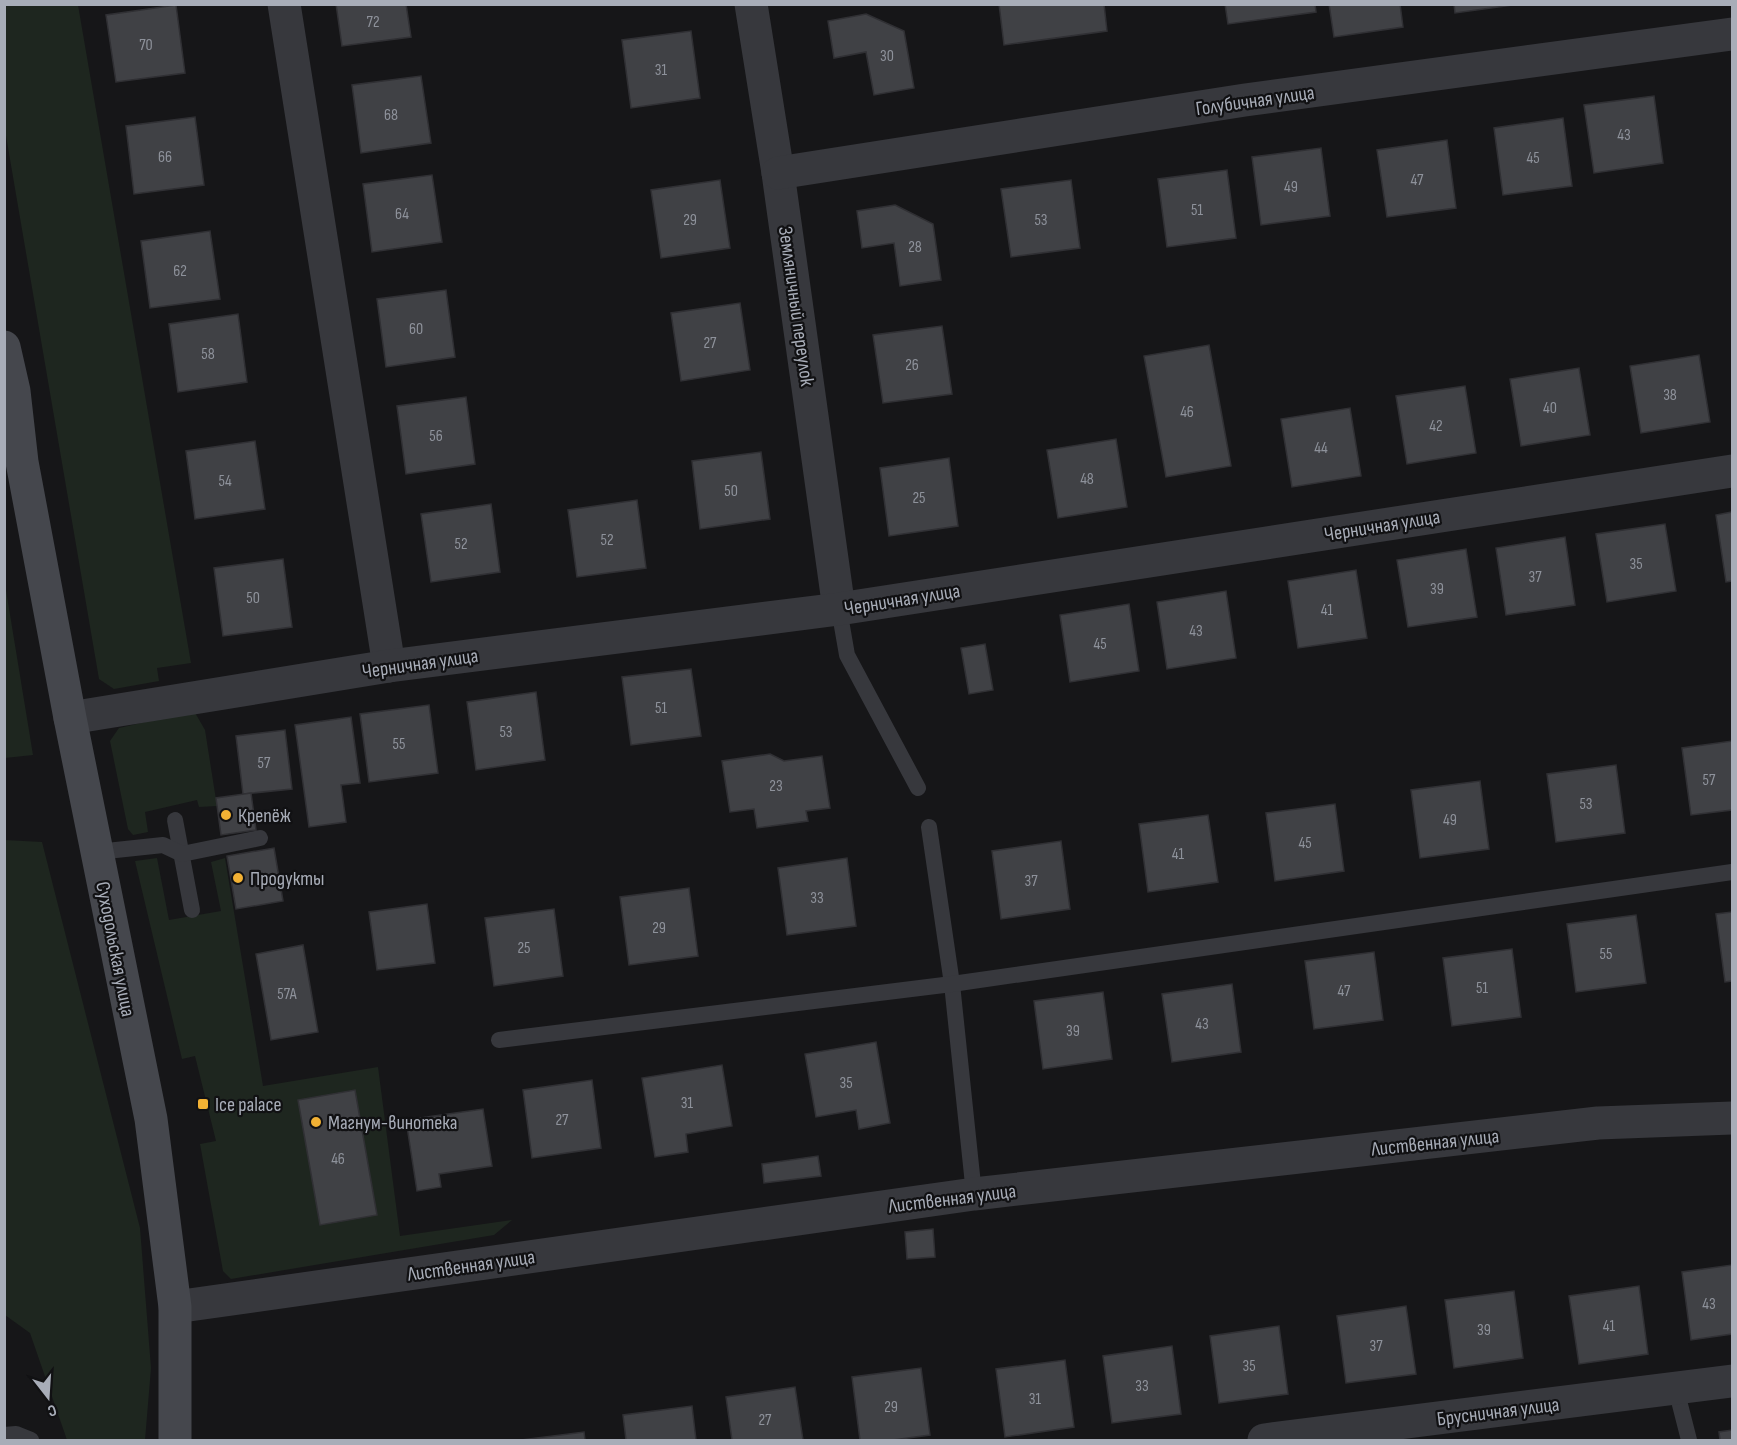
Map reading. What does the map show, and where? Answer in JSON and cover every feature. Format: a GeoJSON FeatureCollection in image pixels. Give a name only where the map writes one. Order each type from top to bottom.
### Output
{"type":"FeatureCollection","features":[{"type":"Feature","properties":{"kind":"main road","name":"Суходольская улица"},"geometry":{"type":"LineString","coordinates":[[4,347],[14,391],[22,462],[70,718],[151,1119],[175,1307],[175,1440]]}},
{"type":"Feature","properties":{"kind":"main road","name":"Суходольская улица"},"geometry":{"type":"LineString","coordinates":[[4,422],[22,462]]}},
{"type":"Feature","properties":{"kind":"street"},"geometry":{"type":"LineString","coordinates":[[284,4],[388,666]]}},
{"type":"Feature","properties":{"kind":"street","name":"Земляничный переулок"},"geometry":{"type":"LineString","coordinates":[[751,4],[778,173],[839,609]]}},
{"type":"Feature","properties":{"kind":"street","name":"Голубичная улица"},"geometry":{"type":"LineString","coordinates":[[778,173],[1245,100],[1732,34]]}},
{"type":"Feature","properties":{"kind":"street","name":"Черничная улица"},"geometry":{"type":"LineString","coordinates":[[70,718],[388,666],[839,609],[1732,471]]}},
{"type":"Feature","properties":{"kind":"street","name":"Лиственная улица"},"geometry":{"type":"LineString","coordinates":[[175,1307],[974,1194],[1598,1124],[1732,1118]]}},
{"type":"Feature","properties":{"kind":"street","name":"Брусничная улица"},"geometry":{"type":"LineString","coordinates":[[1284,1439],[1732,1381]]}},
{"type":"Feature","properties":{"kind":"lane"},"geometry":{"type":"LineString","coordinates":[[839,609],[847,655],[918,788]]}},
{"type":"Feature","properties":{"kind":"lane"},"geometry":{"type":"LineString","coordinates":[[175,820],[192,910]]}},
{"type":"Feature","properties":{"kind":"lane"},"geometry":{"type":"LineString","coordinates":[[929,827],[952,984],[974,1194]]}},
{"type":"Feature","properties":{"kind":"lane"},"geometry":{"type":"LineString","coordinates":[[97,852],[163,845],[182,854],[260,838]]}},
{"type":"Feature","properties":{"kind":"lane"},"geometry":{"type":"LineString","coordinates":[[500,1040],[952,984],[1732,872]]}},
{"type":"Feature","properties":{"kind":"lane"},"geometry":{"type":"LineString","coordinates":[[1676,1389],[1689,1440]]}},
{"type":"Feature","properties":{"kind":"lane"},"geometry":{"type":"LineString","coordinates":[[4,1435],[16,1434],[31,1440]]}},
{"type":"Feature","properties":{"kind":"shaded area"},"geometry":{"type":"Polygon","coordinates":[[[4,5],[78,5],[191,663],[157,668],[159,681],[114,689],[99,679],[5,130],[4,5]]]}},
{"type":"Feature","properties":{"kind":"shaded area"},"geometry":{"type":"Polygon","coordinates":[[[5,584],[33,755],[4,758],[5,584]]]}},
{"type":"Feature","properties":{"kind":"shaded area"},"geometry":{"type":"Polygon","coordinates":[[[194,711],[205,730],[217,806],[199,807],[197,800],[145,812],[148,832],[133,835],[128,829],[110,741],[119,728],[194,711]]]}},
{"type":"Feature","properties":{"kind":"shaded area"},"geometry":{"type":"Polygon","coordinates":[[[5,840],[42,842],[140,1228],[151,1368],[145,1440],[67,1440],[30,1333],[5,1315],[5,840]]]}},
{"type":"Feature","properties":{"kind":"shaded area"},"geometry":{"type":"Polygon","coordinates":[[[157,858],[169,920],[221,911],[211,862],[225,858],[263,1086],[378,1067],[400,1236],[512,1220],[494,1235],[231,1279],[223,1271],[200,1144],[216,1141],[195,1056],[182,1059],[135,861],[157,858]]]}},
{"type":"Feature","properties":{"kind":"building"},"geometry":{"type":"Polygon","coordinates":[[[336,4],[406,4],[411,37],[342,46],[336,4]]]}},
{"type":"Feature","properties":{"kind":"building"},"geometry":{"type":"Polygon","coordinates":[[[999,4],[1104,4],[1107,31],[1004,45],[999,4]]]}},
{"type":"Feature","properties":{"kind":"building"},"geometry":{"type":"Polygon","coordinates":[[[1225,4],[1315,4],[1316,12],[1228,24],[1225,4]]]}},
{"type":"Feature","properties":{"kind":"building"},"geometry":{"type":"Polygon","coordinates":[[[1329,4],[1400,4],[1403,27],[1334,37],[1329,4]]]}},
{"type":"Feature","properties":{"kind":"building"},"geometry":{"type":"Polygon","coordinates":[[[1454,4],[1520,4],[1455,13],[1454,4]]]}},
{"type":"Feature","properties":{"kind":"building"},"geometry":{"type":"Polygon","coordinates":[[[176,5],[185,73],[116,82],[106,15],[176,5]]]}},
{"type":"Feature","properties":{"kind":"building"},"geometry":{"type":"Polygon","coordinates":[[[866,14],[904,31],[914,88],[874,95],[866,52],[834,58],[828,21],[866,14]]]}},
{"type":"Feature","properties":{"kind":"building"},"geometry":{"type":"Polygon","coordinates":[[[691,31],[700,98],[631,108],[622,40],[691,31]]]}},
{"type":"Feature","properties":{"kind":"building"},"geometry":{"type":"Polygon","coordinates":[[[421,76],[431,143],[361,153],[352,85],[421,76]]]}},
{"type":"Feature","properties":{"kind":"building"},"geometry":{"type":"Polygon","coordinates":[[[1654,96],[1663,163],[1594,173],[1584,105],[1654,96]]]}},
{"type":"Feature","properties":{"kind":"building"},"geometry":{"type":"Polygon","coordinates":[[[195,117],[204,185],[134,194],[126,126],[195,117]]]}},
{"type":"Feature","properties":{"kind":"building"},"geometry":{"type":"Polygon","coordinates":[[[1563,118],[1572,186],[1503,195],[1494,128],[1563,118]]]}},
{"type":"Feature","properties":{"kind":"building"},"geometry":{"type":"Polygon","coordinates":[[[1447,140],[1456,208],[1387,217],[1377,150],[1447,140]]]}},
{"type":"Feature","properties":{"kind":"building"},"geometry":{"type":"Polygon","coordinates":[[[1321,148],[1330,216],[1261,225],[1252,157],[1321,148]]]}},
{"type":"Feature","properties":{"kind":"building"},"geometry":{"type":"Polygon","coordinates":[[[1227,170],[1236,238],[1167,247],[1158,179],[1227,170]]]}},
{"type":"Feature","properties":{"kind":"building"},"geometry":{"type":"Polygon","coordinates":[[[432,175],[442,242],[372,252],[363,184],[432,175]]]}},
{"type":"Feature","properties":{"kind":"building"},"geometry":{"type":"Polygon","coordinates":[[[720,180],[730,248],[661,258],[651,190],[720,180]]]}},
{"type":"Feature","properties":{"kind":"building"},"geometry":{"type":"Polygon","coordinates":[[[1071,180],[1080,248],[1011,257],[1001,189],[1071,180]]]}},
{"type":"Feature","properties":{"kind":"building"},"geometry":{"type":"Polygon","coordinates":[[[895,205],[933,224],[941,280],[900,286],[894,243],[862,248],[857,211],[895,205]]]}},
{"type":"Feature","properties":{"kind":"building"},"geometry":{"type":"Polygon","coordinates":[[[210,231],[220,299],[150,308],[141,241],[210,231]]]}},
{"type":"Feature","properties":{"kind":"building"},"geometry":{"type":"Polygon","coordinates":[[[446,290],[455,357],[386,367],[377,299],[446,290]]]}},
{"type":"Feature","properties":{"kind":"building"},"geometry":{"type":"Polygon","coordinates":[[[740,303],[750,370],[681,381],[671,313],[740,303]]]}},
{"type":"Feature","properties":{"kind":"building"},"geometry":{"type":"Polygon","coordinates":[[[238,314],[247,382],[178,392],[169,324],[238,314]]]}},
{"type":"Feature","properties":{"kind":"building"},"geometry":{"type":"Polygon","coordinates":[[[942,326],[952,394],[883,403],[873,335],[942,326]]]}},
{"type":"Feature","properties":{"kind":"building"},"geometry":{"type":"Polygon","coordinates":[[[1209,345],[1231,466],[1166,477],[1144,356],[1209,345]]]}},
{"type":"Feature","properties":{"kind":"building"},"geometry":{"type":"Polygon","coordinates":[[[1699,355],[1710,422],[1641,433],[1630,366],[1699,355]]]}},
{"type":"Feature","properties":{"kind":"building"},"geometry":{"type":"Polygon","coordinates":[[[1579,368],[1590,435],[1521,446],[1510,379],[1579,368]]]}},
{"type":"Feature","properties":{"kind":"building"},"geometry":{"type":"Polygon","coordinates":[[[1465,386],[1476,453],[1407,464],[1396,396],[1465,386]]]}},
{"type":"Feature","properties":{"kind":"building"},"geometry":{"type":"Polygon","coordinates":[[[466,397],[475,464],[406,474],[397,406],[466,397]]]}},
{"type":"Feature","properties":{"kind":"building"},"geometry":{"type":"Polygon","coordinates":[[[1350,408],[1361,476],[1292,487],[1281,419],[1350,408]]]}},
{"type":"Feature","properties":{"kind":"building"},"geometry":{"type":"Polygon","coordinates":[[[1116,439],[1127,507],[1058,518],[1047,450],[1116,439]]]}},
{"type":"Feature","properties":{"kind":"building"},"geometry":{"type":"Polygon","coordinates":[[[255,441],[265,509],[195,519],[186,451],[255,441]]]}},
{"type":"Feature","properties":{"kind":"building"},"geometry":{"type":"Polygon","coordinates":[[[761,452],[770,519],[700,529],[692,461],[761,452]]]}},
{"type":"Feature","properties":{"kind":"building"},"geometry":{"type":"Polygon","coordinates":[[[949,458],[958,526],[889,536],[880,468],[949,458]]]}},
{"type":"Feature","properties":{"kind":"building"},"geometry":{"type":"Polygon","coordinates":[[[637,500],[646,568],[577,577],[568,510],[637,500]]]}},
{"type":"Feature","properties":{"kind":"building"},"geometry":{"type":"Polygon","coordinates":[[[491,504],[500,572],[431,582],[421,514],[491,504]]]}},
{"type":"Feature","properties":{"kind":"building"},"geometry":{"type":"Polygon","coordinates":[[[1732,512],[1732,581],[1726,582],[1716,515],[1732,512]]]}},
{"type":"Feature","properties":{"kind":"building"},"geometry":{"type":"Polygon","coordinates":[[[1665,524],[1676,591],[1607,602],[1596,534],[1665,524]]]}},
{"type":"Feature","properties":{"kind":"building"},"geometry":{"type":"Polygon","coordinates":[[[1565,537],[1575,605],[1506,615],[1496,548],[1565,537]]]}},
{"type":"Feature","properties":{"kind":"building"},"geometry":{"type":"Polygon","coordinates":[[[1466,549],[1477,617],[1408,627],[1397,560],[1466,549]]]}},
{"type":"Feature","properties":{"kind":"building"},"geometry":{"type":"Polygon","coordinates":[[[283,559],[292,627],[223,636],[214,568],[283,559]]]}},
{"type":"Feature","properties":{"kind":"building"},"geometry":{"type":"Polygon","coordinates":[[[1356,570],[1367,638],[1298,648],[1288,581],[1356,570]]]}},
{"type":"Feature","properties":{"kind":"building"},"geometry":{"type":"Polygon","coordinates":[[[1226,591],[1236,658],[1167,669],[1157,602],[1226,591]]]}},
{"type":"Feature","properties":{"kind":"building"},"geometry":{"type":"Polygon","coordinates":[[[1129,604],[1139,671],[1070,682],[1060,615],[1129,604]]]}},
{"type":"Feature","properties":{"kind":"building"},"geometry":{"type":"Polygon","coordinates":[[[985,644],[993,690],[969,694],[961,648],[985,644]]]}},
{"type":"Feature","properties":{"kind":"building"},"geometry":{"type":"Polygon","coordinates":[[[691,669],[701,736],[631,745],[622,677],[691,669]]]}},
{"type":"Feature","properties":{"kind":"building"},"geometry":{"type":"Polygon","coordinates":[[[536,692],[545,760],[476,770],[467,702],[536,692]]]}},
{"type":"Feature","properties":{"kind":"building"},"geometry":{"type":"Polygon","coordinates":[[[429,705],[438,773],[369,782],[360,714],[429,705]]]}},
{"type":"Feature","properties":{"kind":"building"},"geometry":{"type":"Polygon","coordinates":[[[351,717],[360,783],[341,785],[346,822],[309,827],[295,725],[351,717]]]}},
{"type":"Feature","properties":{"kind":"building"},"geometry":{"type":"Polygon","coordinates":[[[285,730],[292,789],[243,794],[236,736],[285,730]]]}},
{"type":"Feature","properties":{"kind":"building"},"geometry":{"type":"Polygon","coordinates":[[[1732,741],[1732,810],[1691,815],[1682,748],[1732,741]]]}},
{"type":"Feature","properties":{"kind":"building"},"geometry":{"type":"Polygon","coordinates":[[[770,754],[784,761],[822,756],[830,808],[806,811],[808,821],[757,828],[754,809],[730,812],[722,761],[770,754]]]}},
{"type":"Feature","properties":{"kind":"building"},"geometry":{"type":"Polygon","coordinates":[[[1616,765],[1625,833],[1556,842],[1547,774],[1616,765]]]}},
{"type":"Feature","properties":{"kind":"building"},"geometry":{"type":"Polygon","coordinates":[[[1480,781],[1489,849],[1420,858],[1411,790],[1480,781]]]}},
{"type":"Feature","properties":{"kind":"building"},"geometry":{"type":"Polygon","coordinates":[[[251,793],[256,830],[221,835],[216,798],[251,793]]]}},
{"type":"Feature","properties":{"kind":"building"},"geometry":{"type":"Polygon","coordinates":[[[1335,804],[1344,871],[1275,881],[1266,813],[1335,804]]]}},
{"type":"Feature","properties":{"kind":"building"},"geometry":{"type":"Polygon","coordinates":[[[1208,815],[1218,882],[1148,892],[1139,824],[1208,815]]]}},
{"type":"Feature","properties":{"kind":"building"},"geometry":{"type":"Polygon","coordinates":[[[1061,841],[1070,909],[1001,919],[992,851],[1061,841]]]}},
{"type":"Feature","properties":{"kind":"building"},"geometry":{"type":"Polygon","coordinates":[[[274,848],[283,901],[236,909],[227,856],[274,848]]]}},
{"type":"Feature","properties":{"kind":"building"},"geometry":{"type":"Polygon","coordinates":[[[847,858],[856,926],[787,935],[778,868],[847,858]]]}},
{"type":"Feature","properties":{"kind":"building"},"geometry":{"type":"Polygon","coordinates":[[[689,888],[698,956],[629,965],[620,897],[689,888]]]}},
{"type":"Feature","properties":{"kind":"building"},"geometry":{"type":"Polygon","coordinates":[[[427,904],[435,963],[377,970],[369,912],[427,904]]]}},
{"type":"Feature","properties":{"kind":"building"},"geometry":{"type":"Polygon","coordinates":[[[554,909],[563,976],[494,986],[485,918],[554,909]]]}},
{"type":"Feature","properties":{"kind":"building"},"geometry":{"type":"Polygon","coordinates":[[[1732,912],[1732,981],[1725,982],[1716,914],[1732,912]]]}},
{"type":"Feature","properties":{"kind":"building"},"geometry":{"type":"Polygon","coordinates":[[[1636,915],[1646,983],[1576,992],[1567,924],[1636,915]]]}},
{"type":"Feature","properties":{"kind":"building"},"geometry":{"type":"Polygon","coordinates":[[[303,945],[318,1032],[271,1040],[256,954],[303,945]]]}},
{"type":"Feature","properties":{"kind":"building"},"geometry":{"type":"Polygon","coordinates":[[[1512,949],[1521,1017],[1452,1026],[1443,958],[1512,949]]]}},
{"type":"Feature","properties":{"kind":"building"},"geometry":{"type":"Polygon","coordinates":[[[1374,952],[1383,1020],[1314,1029],[1305,961],[1374,952]]]}},
{"type":"Feature","properties":{"kind":"building"},"geometry":{"type":"Polygon","coordinates":[[[1232,984],[1241,1052],[1172,1062],[1162,994],[1232,984]]]}},
{"type":"Feature","properties":{"kind":"building"},"geometry":{"type":"Polygon","coordinates":[[[1103,992],[1112,1059],[1043,1069],[1034,1001],[1103,992]]]}},
{"type":"Feature","properties":{"kind":"building"},"geometry":{"type":"Polygon","coordinates":[[[876,1042],[890,1123],[859,1129],[856,1110],[816,1117],[805,1054],[876,1042]]]}},
{"type":"Feature","properties":{"kind":"building"},"geometry":{"type":"Polygon","coordinates":[[[722,1065],[732,1126],[686,1134],[688,1152],[655,1157],[642,1078],[722,1065]]]}},
{"type":"Feature","properties":{"kind":"building"},"geometry":{"type":"Polygon","coordinates":[[[592,1080],[601,1148],[532,1158],[523,1090],[592,1080]]]}},
{"type":"Feature","properties":{"kind":"building"},"geometry":{"type":"Polygon","coordinates":[[[355,1090],[377,1215],[320,1225],[298,1100],[355,1090]]]}},
{"type":"Feature","properties":{"kind":"building"},"geometry":{"type":"Polygon","coordinates":[[[483,1109],[492,1166],[439,1174],[441,1187],[417,1191],[406,1120],[483,1109]]]}},
{"type":"Feature","properties":{"kind":"building"},"geometry":{"type":"Polygon","coordinates":[[[818,1156],[821,1176],[764,1183],[762,1164],[818,1156]]]}},
{"type":"Feature","properties":{"kind":"building"},"geometry":{"type":"Polygon","coordinates":[[[933,1229],[935,1257],[907,1259],[905,1232],[933,1229]]]}},
{"type":"Feature","properties":{"kind":"building"},"geometry":{"type":"Polygon","coordinates":[[[1732,1265],[1732,1334],[1691,1340],[1682,1272],[1732,1265]]]}},
{"type":"Feature","properties":{"kind":"building"},"geometry":{"type":"Polygon","coordinates":[[[1639,1286],[1648,1354],[1579,1364],[1569,1296],[1639,1286]]]}},
{"type":"Feature","properties":{"kind":"building"},"geometry":{"type":"Polygon","coordinates":[[[1514,1291],[1523,1358],[1454,1368],[1445,1300],[1514,1291]]]}},
{"type":"Feature","properties":{"kind":"building"},"geometry":{"type":"Polygon","coordinates":[[[1406,1306],[1416,1374],[1346,1383],[1337,1316],[1406,1306]]]}},
{"type":"Feature","properties":{"kind":"building"},"geometry":{"type":"Polygon","coordinates":[[[1279,1326],[1288,1394],[1219,1403],[1210,1336],[1279,1326]]]}},
{"type":"Feature","properties":{"kind":"building"},"geometry":{"type":"Polygon","coordinates":[[[1172,1346],[1181,1414],[1112,1423],[1103,1356],[1172,1346]]]}},
{"type":"Feature","properties":{"kind":"building"},"geometry":{"type":"Polygon","coordinates":[[[1065,1360],[1074,1427],[1005,1437],[996,1369],[1065,1360]]]}},
{"type":"Feature","properties":{"kind":"building"},"geometry":{"type":"Polygon","coordinates":[[[921,1368],[930,1435],[893,1440],[860,1440],[852,1377],[921,1368]]]}},
{"type":"Feature","properties":{"kind":"building"},"geometry":{"type":"Polygon","coordinates":[[[795,1387],[803,1440],[732,1440],[726,1397],[795,1387]]]}},
{"type":"Feature","properties":{"kind":"building"},"geometry":{"type":"Polygon","coordinates":[[[692,1406],[696,1440],[626,1440],[623,1415],[692,1406]]]}},
{"type":"Feature","properties":{"kind":"building"},"geometry":{"type":"Polygon","coordinates":[[[1732,1430],[1732,1440],[1720,1440],[1719,1432],[1732,1430]]]}},
{"type":"Feature","properties":{"kind":"building"},"geometry":{"type":"Polygon","coordinates":[[[584,1432],[585,1440],[521,1440],[584,1432]]]}},
{"type":"Feature","properties":{"kind":"place","name":"Крепёж"},"geometry":{"type":"Point","coordinates":[226,815]}},
{"type":"Feature","properties":{"kind":"place","name":"Продукты"},"geometry":{"type":"Point","coordinates":[238,878]}},
{"type":"Feature","properties":{"kind":"place","name":"Ice palace"},"geometry":{"type":"Point","coordinates":[203,1104]}},
{"type":"Feature","properties":{"kind":"place","name":"Магнум-винотека"},"geometry":{"type":"Point","coordinates":[316,1122]}}]}
